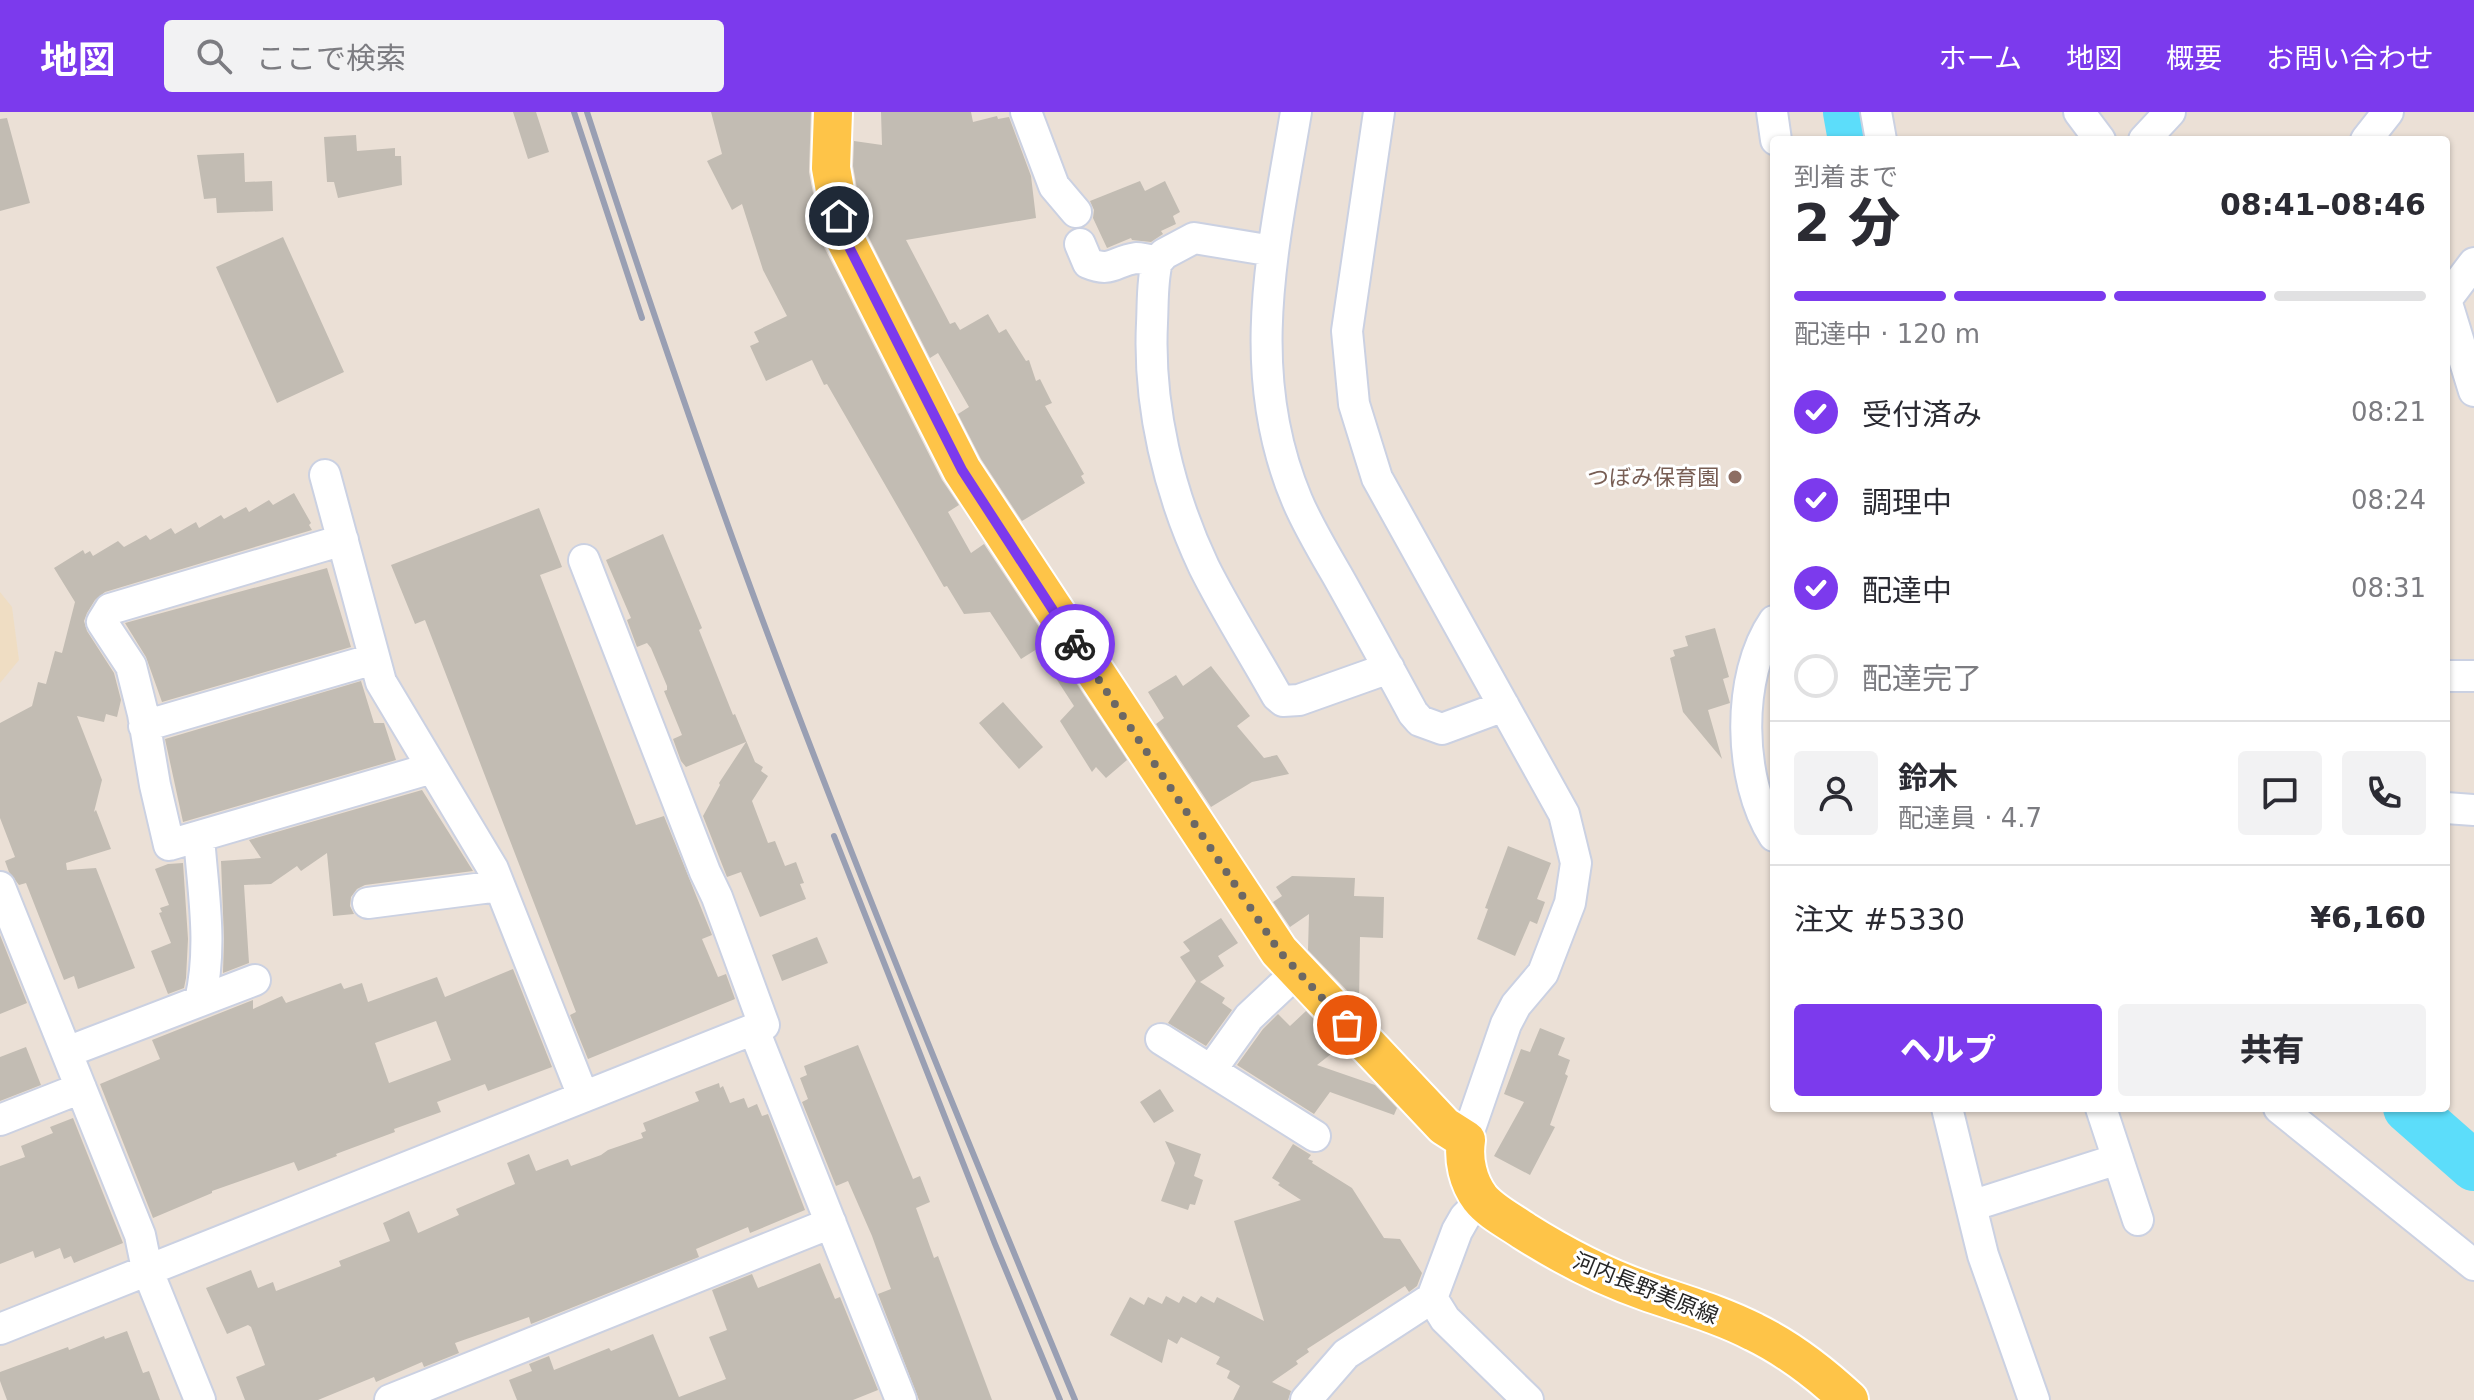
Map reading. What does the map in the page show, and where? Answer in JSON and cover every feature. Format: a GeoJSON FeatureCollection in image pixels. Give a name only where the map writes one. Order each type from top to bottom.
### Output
{"type":"FeatureCollection","features":[{"type":"Feature","properties":{"kind":"main road"},"geometry":{"type":"LineString","coordinates":[[833,112],[831,168],[843,235],[962,470],[1279,951],[1444,1126],[1466,1140]]}},
{"type":"Feature","properties":{"kind":"main road","name":"河内長野美原線"},"geometry":{"type":"LineString","coordinates":[[1466,1140],[1466,1164],[1482,1200],[1496,1213],[1570,1259],[1757,1333],[1797,1358],[1849,1400]]}},
{"type":"Feature","properties":{"kind":"street"},"geometry":{"type":"LineString","coordinates":[[1026,112],[1054,186],[1076,212]]}},
{"type":"Feature","properties":{"kind":"street"},"geometry":{"type":"LineString","coordinates":[[1296,112],[1273,251],[1265,334],[1268,392],[1280,449],[1297,501],[1420,721],[1442,729],[1504,706]]}},
{"type":"Feature","properties":{"kind":"street"},"geometry":{"type":"LineString","coordinates":[[1379,112],[1348,319],[1347,352],[1354,404],[1377,478],[1564,814],[1573,844],[1576,876],[1562,927],[1543,973],[1516,1005],[1506,1024],[1466,1140]]}},
{"type":"Feature","properties":{"kind":"street"},"geometry":{"type":"LineString","coordinates":[[1772,112],[1775,136]]}},
{"type":"Feature","properties":{"kind":"street"},"geometry":{"type":"LineString","coordinates":[[1876,112],[1880,136]]}},
{"type":"Feature","properties":{"kind":"street"},"geometry":{"type":"LineString","coordinates":[[2079,112],[2097,136]]}},
{"type":"Feature","properties":{"kind":"street"},"geometry":{"type":"LineString","coordinates":[[2148,136],[2170,112]]}},
{"type":"Feature","properties":{"kind":"street"},"geometry":{"type":"LineString","coordinates":[[2369,136],[2388,112]]}},
{"type":"Feature","properties":{"kind":"street"},"geometry":{"type":"LineString","coordinates":[[1273,251],[1194,238],[1164,254],[1157,262],[1152,363],[1158,419],[1171,478],[1205,569],[1277,696],[1283,701],[1299,700],[1389,668]]}},
{"type":"Feature","properties":{"kind":"street"},"geometry":{"type":"LineString","coordinates":[[1080,244],[1088,263],[1098,267],[1107,269],[1140,258],[1157,262]]}},
{"type":"Feature","properties":{"kind":"street"},"geometry":{"type":"LineString","coordinates":[[2450,295],[2474,263]]}},
{"type":"Feature","properties":{"kind":"street"},"geometry":{"type":"LineString","coordinates":[[2450,313],[2474,391]]}},
{"type":"Feature","properties":{"kind":"street"},"geometry":{"type":"LineString","coordinates":[[325,475],[381,682],[493,869],[583,1096]]}},
{"type":"Feature","properties":{"kind":"street"},"geometry":{"type":"LineString","coordinates":[[343,540],[110,609],[102,622],[131,666],[169,845],[432,768]]}},
{"type":"Feature","properties":{"kind":"street"},"geometry":{"type":"LineString","coordinates":[[0,1329],[764,1025],[584,560]]}},
{"type":"Feature","properties":{"kind":"street"},"geometry":{"type":"LineString","coordinates":[[1770,630],[1753,670],[1747,705],[1747,758],[1756,795],[1770,827]]}},
{"type":"Feature","properties":{"kind":"street"},"geometry":{"type":"LineString","coordinates":[[144,726],[374,659]]}},
{"type":"Feature","properties":{"kind":"street"},"geometry":{"type":"LineString","coordinates":[[2450,676],[2474,676]]}},
{"type":"Feature","properties":{"kind":"street"},"geometry":{"type":"LineString","coordinates":[[2450,808],[2474,810]]}},
{"type":"Feature","properties":{"kind":"street"},"geometry":{"type":"LineString","coordinates":[[199,837],[207,937],[207,971],[200,1001]]}},
{"type":"Feature","properties":{"kind":"street"},"geometry":{"type":"LineString","coordinates":[[368,903],[499,886]]}},
{"type":"Feature","properties":{"kind":"street"},"geometry":{"type":"LineString","coordinates":[[0,887],[7,927],[67,1052],[140,1235],[147,1269],[200,1400]]}},
{"type":"Feature","properties":{"kind":"street"},"geometry":{"type":"LineString","coordinates":[[1211,1070],[1249,1017],[1298,971]]}},
{"type":"Feature","properties":{"kind":"street"},"geometry":{"type":"LineString","coordinates":[[67,1052],[255,980]]}},
{"type":"Feature","properties":{"kind":"street"},"geometry":{"type":"LineString","coordinates":[[754,1030],[901,1400]]}},
{"type":"Feature","properties":{"kind":"street"},"geometry":{"type":"LineString","coordinates":[[1161,1039],[1315,1136]]}},
{"type":"Feature","properties":{"kind":"street"},"geometry":{"type":"LineString","coordinates":[[0,1120],[81,1088]]}},
{"type":"Feature","properties":{"kind":"street"},"geometry":{"type":"LineString","coordinates":[[1948,1112],[1983,1255],[2034,1400]]}},
{"type":"Feature","properties":{"kind":"street"},"geometry":{"type":"LineString","coordinates":[[2102,1112],[2138,1220]]}},
{"type":"Feature","properties":{"kind":"street"},"geometry":{"type":"LineString","coordinates":[[2284,1112],[2474,1265]]}},
{"type":"Feature","properties":{"kind":"street"},"geometry":{"type":"LineString","coordinates":[[1971,1206],[2118,1159]]}},
{"type":"Feature","properties":{"kind":"street"},"geometry":{"type":"LineString","coordinates":[[1306,1400],[1346,1354],[1432,1298],[1457,1231],[1465,1217],[1482,1200]]}},
{"type":"Feature","properties":{"kind":"street"},"geometry":{"type":"LineString","coordinates":[[390,1400],[423,1394],[831,1223]]}},
{"type":"Feature","properties":{"kind":"street"},"geometry":{"type":"LineString","coordinates":[[1432,1298],[1445,1319],[1528,1400]]}},
{"type":"Feature","properties":{"kind":"shaded area"},"geometry":{"type":"Polygon","coordinates":[[[0,592],[12,607],[19,660],[0,683],[0,592]]]}},
{"type":"Feature","properties":{"kind":"building"},"geometry":{"type":"Polygon","coordinates":[[[513,112],[536,112],[549,152],[528,159],[513,112]]]}},
{"type":"Feature","properties":{"kind":"building"},"geometry":{"type":"Polygon","coordinates":[[[711,112],[811,112],[809,172],[823,245],[942,480],[959,505],[948,512],[971,553],[984,544],[1127,760],[1106,778],[1096,767],[1092,772],[1060,721],[1074,706],[1037,649],[1021,659],[990,612],[964,614],[947,586],[944,587],[812,360],[766,381],[750,346],[759,342],[754,332],[787,316],[763,270],[742,204],[732,210],[707,161],[722,154],[711,112]]]}},
{"type":"Feature","properties":{"kind":"building"},"geometry":{"type":"Polygon","coordinates":[[[881,112],[971,112],[973,122],[997,116],[998,119],[1009,117],[1031,176],[1036,218],[906,240],[950,324],[955,322],[960,330],[988,314],[999,333],[1006,329],[1026,361],[1029,360],[1036,381],[1040,379],[1052,403],[1045,406],[1084,474],[1081,476],[1085,483],[1022,521],[981,459],[958,414],[969,407],[938,353],[930,358],[864,228],[853,166],[854,141],[882,145],[881,112]]]}},
{"type":"Feature","properties":{"kind":"building"},"geometry":{"type":"Polygon","coordinates":[[[7,118],[30,203],[0,211],[0,119],[7,118]]]}},
{"type":"Feature","properties":{"kind":"building"},"geometry":{"type":"Polygon","coordinates":[[[356,135],[357,151],[395,148],[395,156],[401,156],[402,185],[338,198],[334,182],[327,182],[324,137],[356,135]]]}},
{"type":"Feature","properties":{"kind":"building"},"geometry":{"type":"Polygon","coordinates":[[[244,153],[245,182],[272,181],[273,211],[217,213],[216,198],[204,199],[197,155],[244,153]]]}},
{"type":"Feature","properties":{"kind":"building"},"geometry":{"type":"Polygon","coordinates":[[[1140,181],[1145,191],[1165,181],[1180,212],[1173,216],[1176,224],[1161,231],[1163,234],[1151,242],[1131,238],[1107,248],[1093,218],[1090,201],[1140,181]]]}},
{"type":"Feature","properties":{"kind":"building"},"geometry":{"type":"Polygon","coordinates":[[[283,237],[344,372],[277,403],[216,267],[283,237]]]}},
{"type":"Feature","properties":{"kind":"building"},"geometry":{"type":"Polygon","coordinates":[[[294,493],[312,530],[105,592],[87,613],[84,621],[87,631],[114,673],[121,700],[117,717],[106,714],[104,722],[77,716],[102,780],[94,812],[96,810],[111,849],[66,863],[67,870],[96,868],[135,968],[78,989],[74,976],[64,980],[26,883],[19,885],[9,872],[5,861],[15,857],[0,818],[0,723],[32,706],[38,682],[46,684],[55,651],[62,653],[75,602],[54,568],[83,550],[85,554],[90,551],[93,556],[118,541],[124,547],[146,535],[150,540],[171,528],[175,534],[196,522],[199,528],[221,515],[224,519],[246,507],[249,512],[269,500],[273,505],[294,493]]]}},
{"type":"Feature","properties":{"kind":"building"},"geometry":{"type":"Polygon","coordinates":[[[539,508],[562,567],[540,575],[636,825],[664,816],[712,935],[702,939],[718,977],[726,974],[735,999],[588,1059],[570,1015],[576,1012],[425,620],[415,624],[391,565],[539,508]]]}},
{"type":"Feature","properties":{"kind":"building"},"geometry":{"type":"Polygon","coordinates":[[[663,534],[702,628],[699,630],[733,715],[735,714],[755,762],[763,767],[761,771],[768,776],[752,801],[768,843],[775,841],[785,866],[796,862],[804,883],[800,884],[806,899],[760,917],[741,872],[727,877],[703,816],[719,783],[746,742],[686,767],[681,761],[673,739],[682,735],[664,691],[667,686],[651,648],[647,643],[637,647],[627,620],[631,618],[606,560],[663,534]]]}},
{"type":"Feature","properties":{"kind":"building"},"geometry":{"type":"Polygon","coordinates":[[[327,568],[351,647],[162,702],[146,657],[125,623],[327,568]]]}},
{"type":"Feature","properties":{"kind":"building"},"geometry":{"type":"Polygon","coordinates":[[[1715,628],[1729,677],[1723,679],[1730,703],[1708,710],[1722,759],[1683,712],[1670,658],[1675,656],[1673,650],[1688,646],[1685,636],[1715,628]]]}},
{"type":"Feature","properties":{"kind":"building"},"geometry":{"type":"Polygon","coordinates":[[[1211,666],[1250,716],[1237,726],[1264,758],[1277,755],[1289,774],[1252,782],[1211,807],[1156,724],[1164,718],[1148,692],[1176,675],[1183,686],[1211,666]]]}},
{"type":"Feature","properties":{"kind":"building"},"geometry":{"type":"Polygon","coordinates":[[[361,681],[374,723],[384,723],[396,760],[183,822],[165,739],[361,681]]]}},
{"type":"Feature","properties":{"kind":"building"},"geometry":{"type":"Polygon","coordinates":[[[1003,702],[1043,747],[1019,769],[979,723],[1003,702]]]}},
{"type":"Feature","properties":{"kind":"building"},"geometry":{"type":"Polygon","coordinates":[[[422,790],[473,871],[365,885],[351,897],[350,906],[354,914],[333,916],[327,853],[301,871],[297,866],[271,884],[244,885],[249,963],[223,973],[221,861],[261,858],[249,840],[422,790]]]}},
{"type":"Feature","properties":{"kind":"building"},"geometry":{"type":"Polygon","coordinates":[[[1508,846],[1551,863],[1537,899],[1545,902],[1537,924],[1530,921],[1515,956],[1477,939],[1508,846]]]}},
{"type":"Feature","properties":{"kind":"building"},"geometry":{"type":"Polygon","coordinates":[[[183,863],[188,939],[186,978],[184,988],[168,994],[151,951],[171,943],[159,913],[162,912],[160,908],[169,905],[155,869],[183,863]]]}},
{"type":"Feature","properties":{"kind":"building"},"geometry":{"type":"Polygon","coordinates":[[[1292,876],[1355,878],[1354,896],[1384,897],[1383,938],[1360,937],[1359,1003],[1308,950],[1309,914],[1290,927],[1273,902],[1282,896],[1276,887],[1292,876]]]}},
{"type":"Feature","properties":{"kind":"building"},"geometry":{"type":"Polygon","coordinates":[[[1221,918],[1238,943],[1218,956],[1224,966],[1200,982],[1225,998],[1222,1003],[1232,1010],[1206,1046],[1168,1023],[1196,981],[1180,957],[1190,951],[1183,942],[1221,918]]]}},
{"type":"Feature","properties":{"kind":"building"},"geometry":{"type":"Polygon","coordinates":[[[0,935],[27,1003],[0,1014],[0,935]]]}},
{"type":"Feature","properties":{"kind":"building"},"geometry":{"type":"Polygon","coordinates":[[[817,937],[828,963],[782,981],[772,955],[817,937]]]}},
{"type":"Feature","properties":{"kind":"building"},"geometry":{"type":"Polygon","coordinates":[[[513,969],[552,1067],[488,1091],[485,1084],[437,1102],[441,1112],[394,1129],[395,1132],[337,1156],[298,1171],[294,1162],[212,1191],[153,1218],[100,1084],[160,1059],[152,1040],[253,1000],[253,1009],[282,996],[286,1003],[341,983],[344,989],[362,983],[368,1002],[437,977],[445,997],[513,969]],[[436,1021],[375,1043],[389,1083],[451,1060],[436,1021]]]}},
{"type":"Feature","properties":{"kind":"building"},"geometry":{"type":"Polygon","coordinates":[[[1306,1011],[1340,1047],[1317,1065],[1375,1085],[1397,1108],[1394,1115],[1330,1092],[1314,1114],[1237,1065],[1278,1014],[1290,1026],[1306,1011]]]}},
{"type":"Feature","properties":{"kind":"building"},"geometry":{"type":"Polygon","coordinates":[[[1540,1028],[1565,1038],[1558,1055],[1570,1060],[1565,1074],[1568,1076],[1550,1125],[1555,1127],[1530,1175],[1494,1156],[1524,1102],[1504,1094],[1521,1049],[1530,1052],[1540,1028]]]}},
{"type":"Feature","properties":{"kind":"building"},"geometry":{"type":"Polygon","coordinates":[[[858,1045],[913,1179],[920,1176],[930,1202],[916,1208],[934,1258],[938,1256],[992,1400],[919,1400],[878,1294],[891,1289],[872,1236],[848,1181],[836,1186],[802,1102],[808,1099],[800,1078],[807,1075],[804,1066],[858,1045]]]}},
{"type":"Feature","properties":{"kind":"building"},"geometry":{"type":"Polygon","coordinates":[[[26,1047],[41,1085],[0,1101],[0,1057],[26,1047]]]}},
{"type":"Feature","properties":{"kind":"building"},"geometry":{"type":"Polygon","coordinates":[[[719,1083],[730,1103],[744,1098],[748,1108],[757,1104],[762,1116],[768,1114],[805,1210],[750,1233],[748,1227],[696,1249],[699,1257],[531,1324],[529,1317],[455,1343],[459,1353],[424,1367],[422,1362],[376,1382],[374,1377],[318,1400],[245,1400],[236,1377],[265,1365],[251,1327],[248,1325],[227,1334],[206,1288],[251,1270],[258,1288],[273,1282],[276,1291],[341,1266],[339,1261],[390,1241],[383,1223],[409,1211],[418,1233],[459,1215],[456,1209],[515,1184],[507,1163],[529,1154],[536,1171],[568,1159],[571,1166],[601,1155],[643,1138],[641,1133],[646,1131],[643,1123],[699,1101],[695,1092],[719,1083]]]}},
{"type":"Feature","properties":{"kind":"building"},"geometry":{"type":"Polygon","coordinates":[[[1160,1089],[1174,1111],[1154,1123],[1140,1102],[1160,1089]]]}},
{"type":"Feature","properties":{"kind":"building"},"geometry":{"type":"Polygon","coordinates":[[[73,1118],[123,1243],[74,1263],[71,1256],[64,1259],[60,1248],[35,1258],[33,1251],[0,1264],[0,1166],[25,1157],[21,1146],[53,1133],[50,1127],[73,1118]]]}},
{"type":"Feature","properties":{"kind":"building"},"geometry":{"type":"Polygon","coordinates":[[[1165,1141],[1201,1154],[1194,1176],[1203,1180],[1195,1205],[1190,1204],[1188,1210],[1161,1201],[1175,1163],[1165,1141]]]}},
{"type":"Feature","properties":{"kind":"building"},"geometry":{"type":"Polygon","coordinates":[[[1293,1144],[1311,1155],[1308,1159],[1312,1163],[1352,1188],[1384,1238],[1400,1239],[1422,1273],[1417,1286],[1409,1292],[1405,1286],[1307,1349],[1309,1352],[1296,1361],[1298,1364],[1272,1382],[1291,1391],[1288,1400],[1233,1400],[1240,1386],[1227,1378],[1230,1371],[1216,1364],[1220,1357],[1181,1337],[1177,1344],[1168,1339],[1162,1363],[1110,1335],[1130,1297],[1144,1305],[1148,1297],[1162,1304],[1166,1296],[1179,1303],[1183,1296],[1196,1303],[1201,1296],[1214,1303],[1217,1297],[1264,1321],[1234,1221],[1301,1200],[1272,1178],[1293,1144]]]}},
{"type":"Feature","properties":{"kind":"building"},"geometry":{"type":"Polygon","coordinates":[[[820,1263],[835,1299],[840,1297],[878,1390],[853,1400],[517,1400],[509,1380],[532,1371],[529,1364],[549,1356],[554,1370],[653,1334],[679,1397],[726,1379],[709,1337],[727,1330],[712,1290],[752,1274],[758,1288],[820,1263]]]}},
{"type":"Feature","properties":{"kind":"building"},"geometry":{"type":"Polygon","coordinates":[[[127,1331],[143,1373],[149,1371],[160,1400],[7,1400],[0,1372],[68,1347],[69,1350],[104,1336],[105,1339],[127,1331]]]}},
{"type":"Feature","properties":{"kind":"waterway"},"geometry":{"type":"LineString","coordinates":[[1848,112],[1852,136]]}},
{"type":"Feature","properties":{"kind":"waterway"},"geometry":{"type":"LineString","coordinates":[[2413,1112],[2474,1166]]}},
{"type":"Feature","properties":{"kind":"railway"},"geometry":{"type":"LineString","coordinates":[[574,112],[642,318]]}},
{"type":"Feature","properties":{"kind":"railway"},"geometry":{"type":"LineString","coordinates":[[587,112],[693,428],[798,715],[914,1009],[1075,1400]]}},
{"type":"Feature","properties":{"kind":"railway"},"geometry":{"type":"LineString","coordinates":[[834,836],[1060,1400]]}},
{"type":"Feature","properties":{"kind":"way so far"},"geometry":{"type":"LineString","coordinates":[[1075,644],[1279,951],[1347,1025]]}},
{"type":"Feature","properties":{"kind":"place","name":"つぼみ保育園"},"geometry":{"type":"Point","coordinates":[1735,477]}},
{"type":"Feature","properties":{"kind":"route"},"geometry":{"type":"LineString","coordinates":[[839,216],[843,235],[939,429],[962,470],[1075,644]]}}]}
